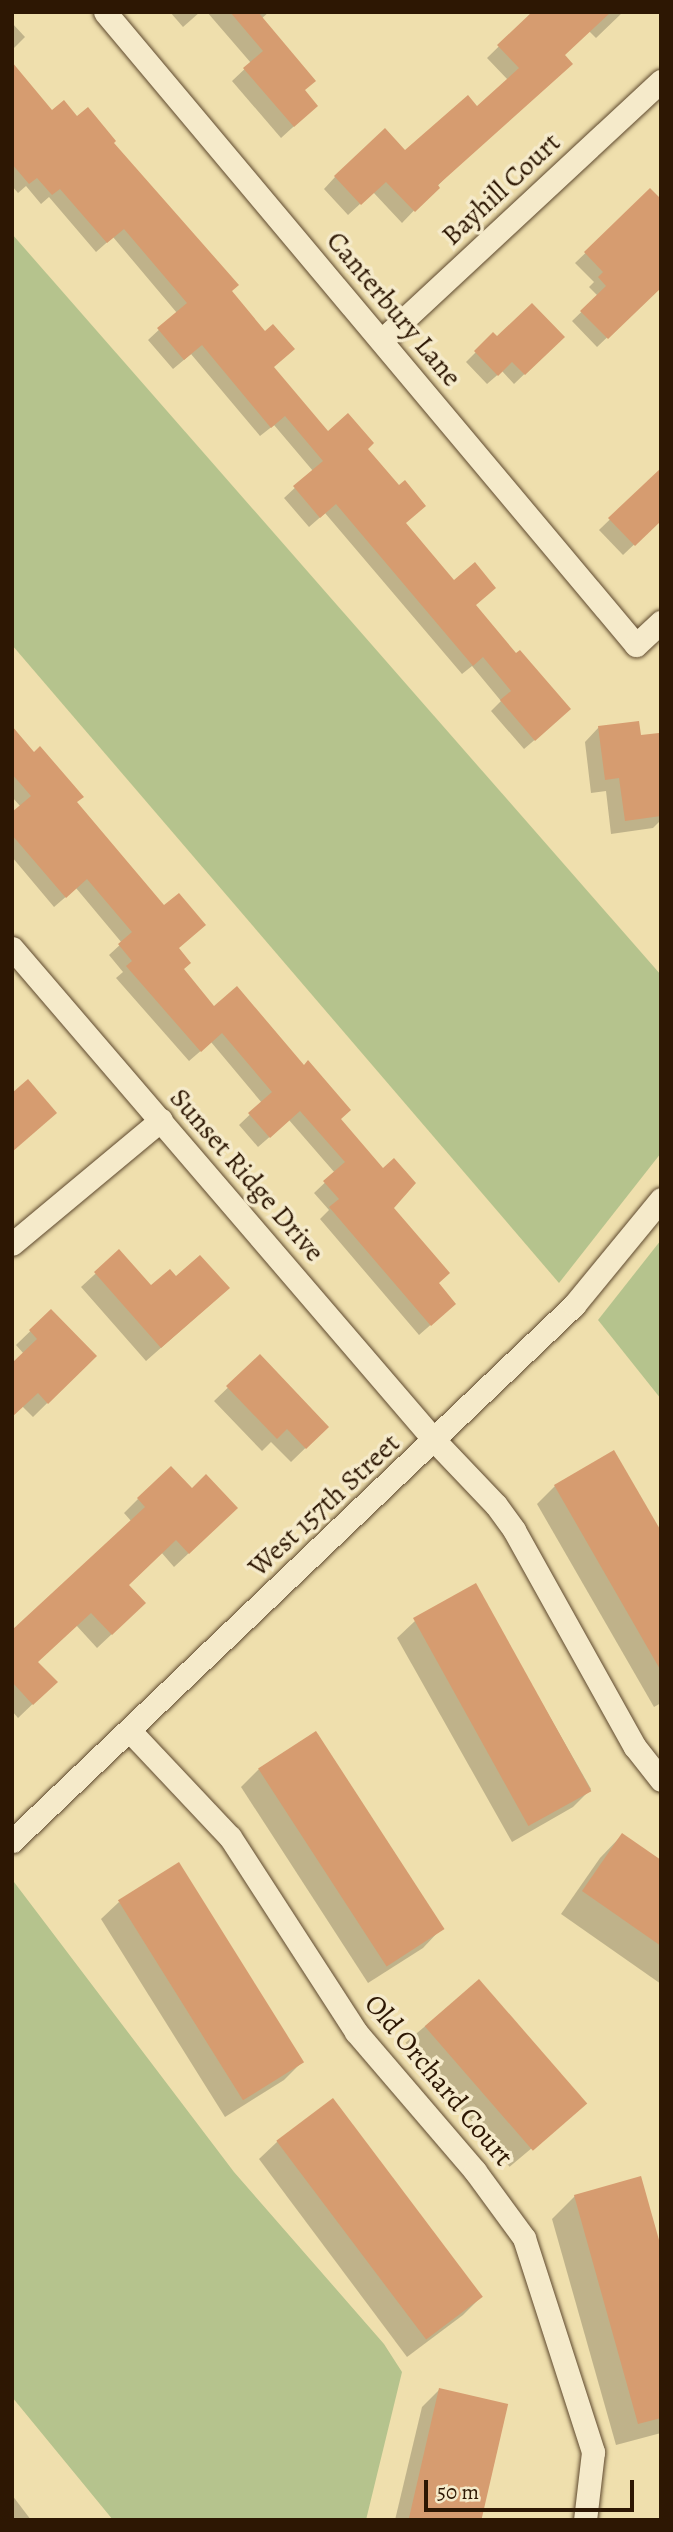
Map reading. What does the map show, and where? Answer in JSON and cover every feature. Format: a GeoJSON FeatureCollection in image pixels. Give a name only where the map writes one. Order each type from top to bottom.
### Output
{"type":"FeatureCollection","features":[{"type":"Feature","properties":{"kind":"street","name":"Canterbury Lane"},"geometry":{"type":"LineString","coordinates":[[105,12],[636,646],[661,622]]}},
{"type":"Feature","properties":{"kind":"street","name":"Bayhill Court"},"geometry":{"type":"LineString","coordinates":[[382,340],[661,81]]}},
{"type":"Feature","properties":{"kind":"street","name":"Sunset Ridge Drive"},"geometry":{"type":"LineString","coordinates":[[12,948],[435,1441],[496,1505],[514,1530],[635,1747],[661,1780]]}},
{"type":"Feature","properties":{"kind":"street"},"geometry":{"type":"LineString","coordinates":[[12,1244],[161,1120]]}},
{"type":"Feature","properties":{"kind":"street","name":"West 157th Street"},"geometry":{"type":"LineString","coordinates":[[12,1841],[435,1441],[574,1305],[661,1199]]}},
{"type":"Feature","properties":{"kind":"street","name":"Old Orchard Court"},"geometry":{"type":"LineString","coordinates":[[129,1730],[230,1837],[356,2032],[475,2171],[524,2238],[593,2452],[586,2520]]}},
{"type":"Feature","properties":{"kind":"green space"},"geometry":{"type":"Polygon","coordinates":[[[12,234],[661,975],[661,1153],[559,1283],[12,645],[12,234]]]}},
{"type":"Feature","properties":{"kind":"green space"},"geometry":{"type":"Polygon","coordinates":[[[661,1240],[661,1399],[598,1320],[661,1240]]]}},
{"type":"Feature","properties":{"kind":"green space"},"geometry":{"type":"Polygon","coordinates":[[[14,1882],[234,2172],[384,2344],[402,2372],[366,2520],[113,2520],[12,2397],[14,1882]]]}},
{"type":"Feature","properties":{"kind":"building"},"geometry":{"type":"Polygon","coordinates":[[[230,12],[258,12],[316,81],[305,90],[318,106],[294,127],[243,68],[263,51],[230,12]]]}},
{"type":"Feature","properties":{"kind":"building"},"geometry":{"type":"Polygon","coordinates":[[[532,12],[611,12],[565,55],[573,64],[438,185],[440,188],[415,212],[386,182],[361,205],[334,176],[385,128],[405,150],[468,95],[477,106],[519,68],[497,45],[532,12]]]}},
{"type":"Feature","properties":{"kind":"building"},"geometry":{"type":"Polygon","coordinates":[[[12,62],[52,110],[64,100],[77,116],[88,107],[116,141],[114,143],[239,285],[232,291],[265,331],[273,324],[295,349],[274,367],[328,431],[348,413],[374,443],[368,449],[399,485],[405,480],[426,506],[406,523],[454,580],[475,562],[496,588],[476,605],[516,653],[520,650],[571,709],[535,741],[500,700],[511,691],[483,657],[473,666],[336,504],[320,518],[293,486],[323,461],[285,416],[271,428],[202,345],[184,360],[157,328],[187,303],[124,229],[107,243],[60,189],[52,195],[37,178],[29,184],[12,164],[12,62]]]}},
{"type":"Feature","properties":{"kind":"building"},"geometry":{"type":"Polygon","coordinates":[[[650,188],[661,199],[661,288],[608,339],[580,311],[606,286],[598,277],[603,272],[584,252],[650,188]]]}},
{"type":"Feature","properties":{"kind":"building"},"geometry":{"type":"Polygon","coordinates":[[[532,303],[565,337],[525,375],[512,362],[498,376],[474,351],[493,332],[497,336],[532,303]]]}},
{"type":"Feature","properties":{"kind":"building"},"geometry":{"type":"Polygon","coordinates":[[[661,468],[661,521],[635,546],[608,518],[661,468]]]}},
{"type":"Feature","properties":{"kind":"building"},"geometry":{"type":"Polygon","coordinates":[[[639,721],[641,735],[659,733],[661,816],[625,821],[619,778],[605,780],[598,726],[639,721]]]}},
{"type":"Feature","properties":{"kind":"building"},"geometry":{"type":"Polygon","coordinates":[[[12,726],[34,752],[40,746],[84,797],[77,802],[164,905],[179,893],[206,925],[179,948],[191,963],[184,969],[214,1006],[237,986],[304,1065],[308,1060],[351,1110],[341,1119],[383,1168],[394,1158],[416,1183],[394,1208],[450,1273],[439,1283],[456,1304],[431,1326],[329,1207],[339,1199],[323,1181],[345,1162],[300,1111],[270,1138],[248,1113],[272,1092],[222,1033],[201,1052],[126,966],[132,961],[118,944],[132,932],[87,879],[66,898],[12,835],[12,812],[31,796],[12,774],[12,726]]]}},
{"type":"Feature","properties":{"kind":"building"},"geometry":{"type":"Polygon","coordinates":[[[28,1079],[57,1113],[12,1152],[12,1093],[28,1079]]]}},
{"type":"Feature","properties":{"kind":"building"},"geometry":{"type":"Polygon","coordinates":[[[119,1249],[151,1285],[170,1269],[176,1276],[200,1255],[230,1288],[161,1348],[94,1272],[119,1249]]]}},
{"type":"Feature","properties":{"kind":"building"},"geometry":{"type":"Polygon","coordinates":[[[51,1309],[97,1356],[48,1404],[38,1393],[12,1417],[12,1363],[37,1339],[29,1330],[51,1309]]]}},
{"type":"Feature","properties":{"kind":"building"},"geometry":{"type":"Polygon","coordinates":[[[260,1354],[329,1427],[306,1449],[287,1429],[277,1439],[226,1386],[260,1354]]]}},
{"type":"Feature","properties":{"kind":"building"},"geometry":{"type":"Polygon","coordinates":[[[614,1450],[661,1531],[661,1671],[554,1485],[614,1450]]]}},
{"type":"Feature","properties":{"kind":"building"},"geometry":{"type":"Polygon","coordinates":[[[171,1466],[192,1488],[206,1474],[238,1508],[189,1554],[176,1540],[129,1585],[146,1603],[112,1635],[91,1613],[38,1662],[58,1682],[33,1705],[12,1682],[12,1630],[145,1507],[137,1498],[171,1466]]]}},
{"type":"Feature","properties":{"kind":"building"},"geometry":{"type":"Polygon","coordinates":[[[476,1583],[591,1791],[528,1826],[413,1618],[476,1583]]]}},
{"type":"Feature","properties":{"kind":"building"},"geometry":{"type":"Polygon","coordinates":[[[316,1731],[445,1929],[387,1967],[258,1769],[316,1731]]]}},
{"type":"Feature","properties":{"kind":"building"},"geometry":{"type":"Polygon","coordinates":[[[622,1833],[661,1860],[661,1946],[582,1891],[622,1833]]]}},
{"type":"Feature","properties":{"kind":"building"},"geometry":{"type":"Polygon","coordinates":[[[179,1862],[304,2062],[243,2100],[118,1900],[179,1862]]]}},
{"type":"Feature","properties":{"kind":"building"},"geometry":{"type":"Polygon","coordinates":[[[479,1979],[587,2104],[533,2151],[425,2026],[479,1979]]]}},
{"type":"Feature","properties":{"kind":"building"},"geometry":{"type":"Polygon","coordinates":[[[333,2098],[483,2297],[426,2340],[276,2141],[333,2098]]]}},
{"type":"Feature","properties":{"kind":"building"},"geometry":{"type":"Polygon","coordinates":[[[641,2176],[661,2247],[661,2418],[638,2424],[574,2195],[641,2176]]]}},
{"type":"Feature","properties":{"kind":"building"},"geometry":{"type":"Polygon","coordinates":[[[439,2388],[508,2404],[481,2520],[409,2520],[439,2388]]]}}]}
